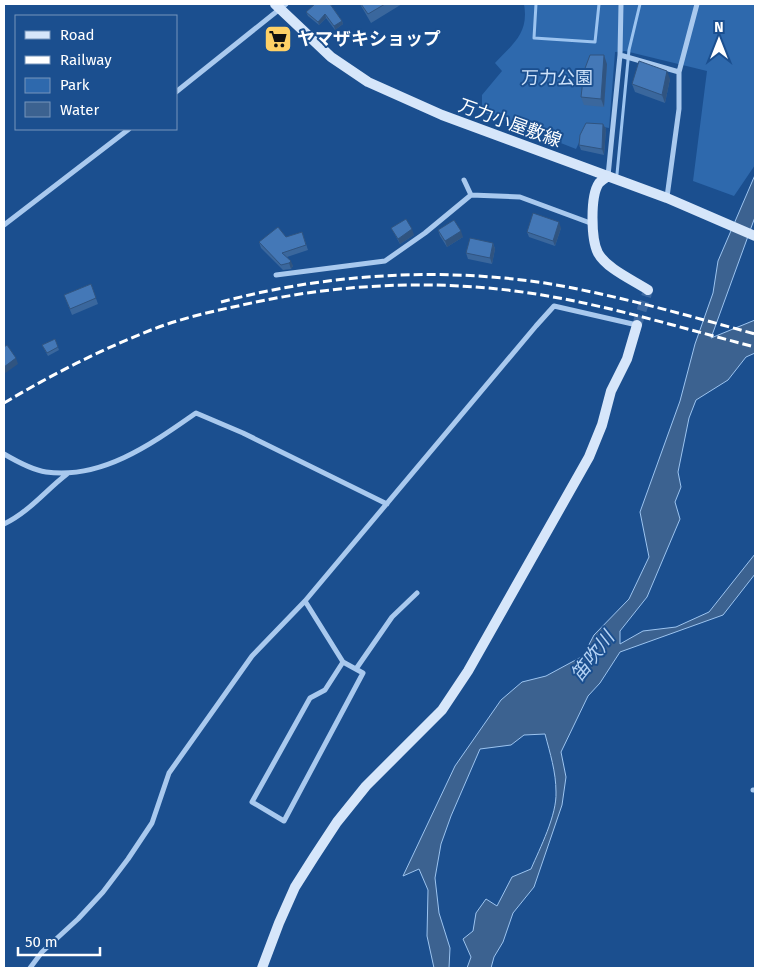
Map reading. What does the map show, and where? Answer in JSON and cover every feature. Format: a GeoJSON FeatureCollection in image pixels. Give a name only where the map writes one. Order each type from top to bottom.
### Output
{"type":"FeatureCollection","features":[{"type":"Feature","properties":{"kind":"street"},"geometry":{"type":"LineString","coordinates":[[621,4],[623,55],[608,176],[599,183],[593,203],[593,224],[598,252],[605,261],[648,290]]}},
{"type":"Feature","properties":{"kind":"street"},"geometry":{"type":"LineString","coordinates":[[672,200],[679,109],[679,72],[697,4]]}},
{"type":"Feature","properties":{"kind":"street"},"geometry":{"type":"LineString","coordinates":[[178,90],[280,6]]}},
{"type":"Feature","properties":{"kind":"street","name":"万力小屋敷線"},"geometry":{"type":"LineString","coordinates":[[280,6],[331,57],[368,82],[442,115],[672,200],[755,236]]}},
{"type":"Feature","properties":{"kind":"street"},"geometry":{"type":"LineString","coordinates":[[623,55],[679,72]]}},
{"type":"Feature","properties":{"kind":"street"},"geometry":{"type":"LineString","coordinates":[[4,225],[128,130]]}},
{"type":"Feature","properties":{"kind":"street"},"geometry":{"type":"LineString","coordinates":[[464,180],[471,195]]}},
{"type":"Feature","properties":{"kind":"street"},"geometry":{"type":"LineString","coordinates":[[276,275],[384,261],[425,233],[471,195],[520,197],[593,224]]}},
{"type":"Feature","properties":{"kind":"street"},"geometry":{"type":"LineString","coordinates":[[30,968],[42,952],[104,892],[152,823],[169,773],[252,656],[305,601],[554,306],[637,325],[627,359],[611,391],[602,425],[589,457],[468,671],[442,710],[366,786],[337,822],[295,888],[278,923],[262,968]]}},
{"type":"Feature","properties":{"kind":"street"},"geometry":{"type":"LineString","coordinates":[[4,454],[44,472],[68,474],[121,459],[150,445],[196,413],[244,433],[387,504]]}},
{"type":"Feature","properties":{"kind":"street"},"geometry":{"type":"LineString","coordinates":[[4,524],[34,505],[51,487],[68,474]]}},
{"type":"Feature","properties":{"kind":"street"},"geometry":{"type":"LineString","coordinates":[[356,669],[392,617],[417,593]]}},
{"type":"Feature","properties":{"kind":"street"},"geometry":{"type":"LineString","coordinates":[[305,601],[343,662],[363,673],[284,821],[252,802],[310,698],[325,690],[343,662]]}},
{"type":"Feature","properties":{"kind":"green space","name":"万力公園"},"geometry":{"type":"Polygon","coordinates":[[[524,4],[755,4],[755,165],[734,196],[693,181],[707,71],[625,51],[615,52],[609,128],[588,124],[576,149],[482,112],[482,95],[502,71],[495,63],[514,43],[522,30],[525,14],[524,4]]]}},
{"type":"Feature","properties":{"kind":"water","name":"笛吹川"},"geometry":{"type":"Polygon","coordinates":[[[755,175],[755,217],[711,338],[755,320],[755,353],[746,357],[728,380],[696,400],[689,418],[678,472],[681,487],[675,502],[680,519],[647,597],[620,631],[620,644],[643,631],[676,627],[709,612],[755,554],[755,574],[723,615],[620,652],[600,683],[588,696],[561,752],[566,777],[562,805],[534,887],[513,913],[491,968],[467,968],[471,957],[463,939],[473,931],[476,913],[486,899],[497,906],[512,877],[531,869],[547,831],[556,801],[554,770],[545,734],[524,735],[511,745],[480,749],[441,844],[435,878],[439,913],[450,948],[449,968],[434,968],[427,936],[428,890],[419,869],[403,876],[455,766],[501,700],[522,682],[546,676],[583,656],[594,635],[629,599],[649,557],[640,512],[680,401],[695,344],[713,293],[718,261],[755,175]]]}},
{"type":"Feature","properties":{"kind":"building"},"geometry":{"type":"Polygon","coordinates":[[[315,4],[330,4],[342,21],[334,26],[325,14],[318,22],[306,12],[315,4]]]}},
{"type":"Feature","properties":{"kind":"building"},"geometry":{"type":"Polygon","coordinates":[[[361,4],[385,4],[368,14],[361,4]]]}},
{"type":"Feature","properties":{"kind":"building"},"geometry":{"type":"Polygon","coordinates":[[[590,55],[604,55],[601,99],[581,97],[584,71],[590,55]]]}},
{"type":"Feature","properties":{"kind":"building"},"geometry":{"type":"Polygon","coordinates":[[[639,61],[667,71],[662,95],[632,84],[639,61]]]}},
{"type":"Feature","properties":{"kind":"building"},"geometry":{"type":"Polygon","coordinates":[[[586,123],[603,124],[602,149],[579,145],[580,135],[586,123]]]}},
{"type":"Feature","properties":{"kind":"building"},"geometry":{"type":"Polygon","coordinates":[[[533,213],[559,222],[553,241],[527,232],[533,213]]]}},
{"type":"Feature","properties":{"kind":"building"},"geometry":{"type":"Polygon","coordinates":[[[406,219],[412,229],[398,239],[391,228],[406,219]]]}},
{"type":"Feature","properties":{"kind":"building"},"geometry":{"type":"Polygon","coordinates":[[[454,220],[461,231],[445,241],[438,230],[454,220]]]}},
{"type":"Feature","properties":{"kind":"building"},"geometry":{"type":"Polygon","coordinates":[[[278,227],[286,237],[302,232],[306,245],[282,253],[291,261],[281,265],[259,242],[278,227]]]}},
{"type":"Feature","properties":{"kind":"building"},"geometry":{"type":"Polygon","coordinates":[[[470,238],[493,243],[490,258],[466,253],[470,238]]]}},
{"type":"Feature","properties":{"kind":"building"},"geometry":{"type":"Polygon","coordinates":[[[91,284],[96,298],[70,309],[64,295],[91,284]]]}},
{"type":"Feature","properties":{"kind":"building"},"geometry":{"type":"Polygon","coordinates":[[[55,339],[58,347],[47,353],[42,345],[55,339]]]}},
{"type":"Feature","properties":{"kind":"building"},"geometry":{"type":"Polygon","coordinates":[[[7,345],[16,358],[4,367],[4,347],[7,345]]]}},
{"type":"Feature","properties":{"kind":"waterway"},"geometry":{"type":"LineString","coordinates":[[536,4],[534,38],[595,42],[599,4]]}},
{"type":"Feature","properties":{"kind":"waterway"},"geometry":{"type":"LineString","coordinates":[[617,174],[629,50],[640,4]]}},
{"type":"Feature","properties":{"kind":"tunnel"},"geometry":{"type":"LineString","coordinates":[[637,325],[648,290]]}},
{"type":"Feature","properties":{"kind":"railway"},"geometry":{"type":"LineString","coordinates":[[221,302],[260,292],[341,279],[382,276],[464,275],[545,283],[598,293],[755,334]]}},
{"type":"Feature","properties":{"kind":"railway"},"geometry":{"type":"LineString","coordinates":[[4,403],[94,355],[172,322],[275,298],[351,288],[428,285],[466,286],[542,295],[623,312],[755,347]]}},
{"type":"Feature","properties":{"kind":"place","name":"ヤマザキショップ"},"geometry":{"type":"Point","coordinates":[278,39]}}]}
